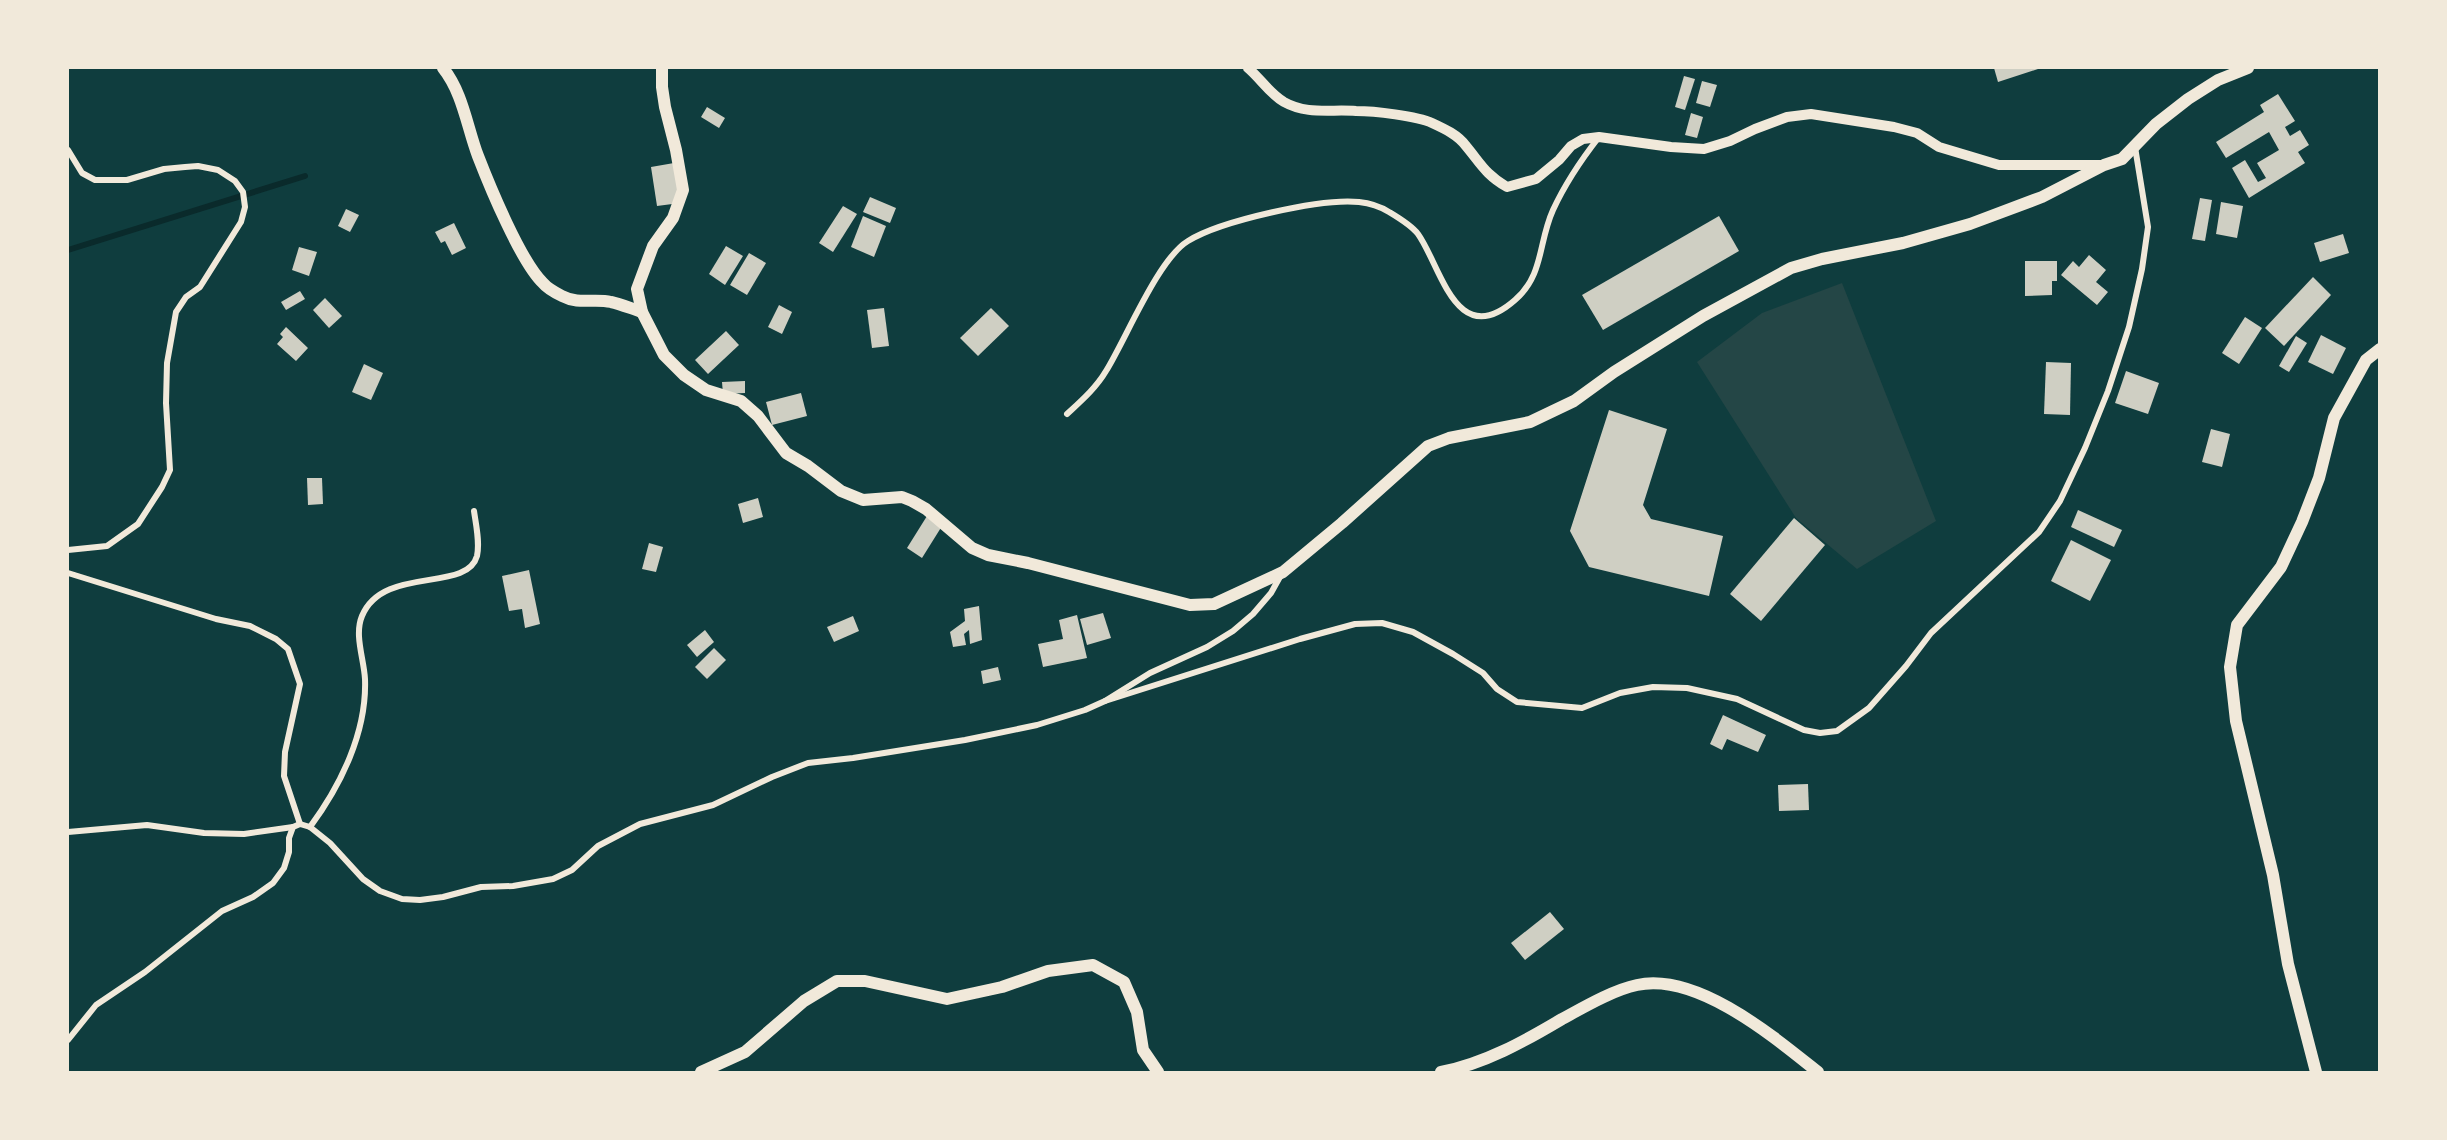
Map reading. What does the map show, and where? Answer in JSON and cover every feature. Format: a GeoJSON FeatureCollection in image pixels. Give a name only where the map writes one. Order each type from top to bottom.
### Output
{"type":"FeatureCollection","features":[{"type":"Feature","properties":{"kind":"main road"},"geometry":{"type":"LineString","coordinates":[[443,68],[464,108],[478,156],[499,203],[528,264],[543,284],[563,297],[584,303],[609,302],[642,312]]}},
{"type":"Feature","properties":{"kind":"main road"},"geometry":{"type":"LineString","coordinates":[[662,68],[665,107],[683,190],[673,218],[653,246],[637,290],[642,312],[664,355],[684,375],[706,390],[741,401],[758,416],[786,453],[808,466],[841,491],[863,500],[902,497],[912,501],[926,509],[972,548],[988,555],[1028,563],[1190,605],[1214,604],[1243,593],[1283,572],[1428,446],[1449,438],[1530,422],[1574,401],[1614,372],[1703,316],[1791,268],[1822,259],[1903,243],[1970,224],[2042,197],[2104,165],[2122,159],[2156,124],[2188,99],[2218,80],[2248,68]]}},
{"type":"Feature","properties":{"kind":"main road"},"geometry":{"type":"LineString","coordinates":[[2316,1072],[2288,964],[2273,875],[2236,721],[2230,667],[2237,626],[2280,567],[2302,522],[2319,478],[2334,418],[2366,360],[2379,349]]}},
{"type":"Feature","properties":{"kind":"main road"},"geometry":{"type":"LineString","coordinates":[[701,1072],[746,1052],[804,1001],[837,981],[865,981],[947,999],[1002,987],[1048,971],[1093,965],[1124,982],[1137,1012],[1143,1050],[1158,1072]]}},
{"type":"Feature","properties":{"kind":"main road"},"geometry":{"type":"LineString","coordinates":[[1441,1072],[1472,1064],[1540,1032],[1587,1005],[1637,985],[1669,984],[1719,1002],[1775,1037],[1818,1072]]}},
{"type":"Feature","properties":{"kind":"street"},"geometry":{"type":"LineString","coordinates":[[1248,68],[1266,88],[1284,102],[1300,109],[1357,111],[1429,122],[1452,133],[1466,145],[1479,165],[1492,179],[1507,187],[1536,179],[1559,160],[1571,146],[1583,139],[1599,137],[1704,149],[1730,141],[1787,117],[1811,114],[1894,127],[1917,133],[1939,147],[1999,165],[2104,165]]}},
{"type":"Feature","properties":{"kind":"street"},"geometry":{"type":"LineString","coordinates":[[1067,414],[1094,388],[1106,372],[1156,280],[1177,248],[1188,240],[1239,220],[1334,203],[1358,202],[1387,210],[1417,232],[1439,278],[1462,309],[1477,315],[1503,309],[1513,302],[1532,281],[1552,212],[1580,161],[1599,137]]}},
{"type":"Feature","properties":{"kind":"street"},"geometry":{"type":"LineString","coordinates":[[68,832],[147,825],[204,833],[244,834],[300,824],[310,827],[330,843],[363,879],[380,891],[402,899],[420,900],[443,897],[481,887],[536,883],[553,879],[572,870],[598,846],[640,824],[713,805],[808,763],[965,740],[1037,725],[1300,639],[1355,624],[1382,623],[1413,632],[1483,673],[1497,689],[1517,702],[1582,708],[1631,691],[1653,687],[1687,688],[1737,699],[1804,730],[1820,733],[1837,731],[1869,708],[1931,633],[2039,532],[2060,501],[2108,391],[2129,327],[2142,268],[2148,227],[2135,147]]}},
{"type":"Feature","properties":{"kind":"street"},"geometry":{"type":"LineString","coordinates":[[68,150],[82,173],[96,180],[127,180],[164,169],[186,166],[218,170],[235,181],[243,192],[245,207],[241,222],[200,287],[186,297],[176,312],[167,363],[166,402],[170,470],[162,487],[138,524],[107,546],[68,550]]}},
{"type":"Feature","properties":{"kind":"street"},"geometry":{"type":"LineString","coordinates":[[310,827],[340,778],[357,737],[365,702],[365,677],[358,629],[362,616],[369,604],[390,588],[451,577],[467,570],[476,559],[478,546],[474,511]]}},
{"type":"Feature","properties":{"kind":"street"},"geometry":{"type":"LineString","coordinates":[[1105,701],[1150,673],[1207,647],[1233,631],[1253,614],[1271,592],[1283,572]]}},
{"type":"Feature","properties":{"kind":"street"},"geometry":{"type":"LineString","coordinates":[[68,573],[216,619],[250,626],[276,639],[288,649],[300,684],[285,752],[284,776],[300,824]]}},
{"type":"Feature","properties":{"kind":"street"},"geometry":{"type":"LineString","coordinates":[[68,1040],[96,1005],[145,972],[222,911],[253,897],[273,883],[284,868],[292,827]]}},
{"type":"Feature","properties":{"kind":"shaded area"},"geometry":{"type":"Polygon","coordinates":[[[1842,283],[1936,521],[1857,569],[1796,518],[1697,362],[1762,313],[1842,283]]]}},
{"type":"Feature","properties":{"kind":"building"},"geometry":{"type":"Polygon","coordinates":[[[1994,68],[2041,68],[1998,82],[1994,68]]]}},
{"type":"Feature","properties":{"kind":"building"},"geometry":{"type":"Polygon","coordinates":[[[1684,76],[1695,79],[1685,110],[1675,107],[1684,76]]]}},
{"type":"Feature","properties":{"kind":"building"},"geometry":{"type":"Polygon","coordinates":[[[1702,81],[1717,85],[1710,107],[1696,103],[1702,81]]]}},
{"type":"Feature","properties":{"kind":"building"},"geometry":{"type":"Polygon","coordinates":[[[2278,94],[2295,121],[2285,127],[2290,136],[2300,130],[2309,145],[2298,152],[2305,163],[2249,198],[2232,168],[2245,160],[2258,182],[2266,178],[2257,163],[2279,150],[2269,132],[2226,158],[2216,142],[2264,112],[2260,105],[2278,94]]]}},
{"type":"Feature","properties":{"kind":"building"},"geometry":{"type":"Polygon","coordinates":[[[707,107],[725,118],[719,128],[701,117],[707,107]]]}},
{"type":"Feature","properties":{"kind":"building"},"geometry":{"type":"Polygon","coordinates":[[[1691,113],[1703,117],[1697,138],[1685,135],[1691,113]]]}},
{"type":"Feature","properties":{"kind":"building"},"geometry":{"type":"Polygon","coordinates":[[[674,163],[680,203],[657,206],[651,167],[674,163]]]}},
{"type":"Feature","properties":{"kind":"building"},"geometry":{"type":"Polygon","coordinates":[[[870,197],[896,208],[890,223],[863,212],[870,197]]]}},
{"type":"Feature","properties":{"kind":"building"},"geometry":{"type":"Polygon","coordinates":[[[2200,198],[2212,200],[2205,241],[2192,239],[2200,198]]]}},
{"type":"Feature","properties":{"kind":"building"},"geometry":{"type":"Polygon","coordinates":[[[2221,202],[2243,206],[2237,238],[2216,234],[2221,202]]]}},
{"type":"Feature","properties":{"kind":"building"},"geometry":{"type":"Polygon","coordinates":[[[843,206],[857,214],[833,252],[819,243],[843,206]]]}},
{"type":"Feature","properties":{"kind":"building"},"geometry":{"type":"Polygon","coordinates":[[[346,209],[359,215],[350,232],[338,226],[346,209]]]}},
{"type":"Feature","properties":{"kind":"building"},"geometry":{"type":"Polygon","coordinates":[[[863,216],[886,226],[874,257],[851,247],[863,216]]]}},
{"type":"Feature","properties":{"kind":"building"},"geometry":{"type":"Polygon","coordinates":[[[1719,216],[1739,251],[1603,330],[1582,295],[1719,216]]]}},
{"type":"Feature","properties":{"kind":"building"},"geometry":{"type":"Polygon","coordinates":[[[454,223],[466,248],[452,255],[445,241],[441,243],[435,232],[454,223]]]}},
{"type":"Feature","properties":{"kind":"building"},"geometry":{"type":"Polygon","coordinates":[[[2343,234],[2349,253],[2320,262],[2314,243],[2343,234]]]}},
{"type":"Feature","properties":{"kind":"building"},"geometry":{"type":"Polygon","coordinates":[[[726,246],[743,256],[725,285],[709,274],[726,246]]]}},
{"type":"Feature","properties":{"kind":"building"},"geometry":{"type":"Polygon","coordinates":[[[299,247],[317,252],[309,276],[292,270],[299,247]]]}},
{"type":"Feature","properties":{"kind":"building"},"geometry":{"type":"Polygon","coordinates":[[[749,253],[766,263],[747,295],[730,285],[749,253]]]}},
{"type":"Feature","properties":{"kind":"building"},"geometry":{"type":"Polygon","coordinates":[[[2089,255],[2106,270],[2096,282],[2108,292],[2097,305],[2061,275],[2073,261],[2079,267],[2089,255]]]}},
{"type":"Feature","properties":{"kind":"building"},"geometry":{"type":"Polygon","coordinates":[[[2025,261],[2057,261],[2057,281],[2052,281],[2052,295],[2025,296],[2025,261]]]}},
{"type":"Feature","properties":{"kind":"building"},"geometry":{"type":"Polygon","coordinates":[[[2313,277],[2331,295],[2284,346],[2265,328],[2313,277]]]}},
{"type":"Feature","properties":{"kind":"building"},"geometry":{"type":"Polygon","coordinates":[[[300,291],[305,299],[286,310],[281,302],[300,291]]]}},
{"type":"Feature","properties":{"kind":"building"},"geometry":{"type":"Polygon","coordinates":[[[325,298],[342,316],[329,328],[313,310],[325,298]]]}},
{"type":"Feature","properties":{"kind":"building"},"geometry":{"type":"Polygon","coordinates":[[[779,305],[792,312],[782,334],[768,327],[779,305]]]}},
{"type":"Feature","properties":{"kind":"building"},"geometry":{"type":"Polygon","coordinates":[[[884,308],[889,346],[872,348],[867,310],[884,308]]]}},
{"type":"Feature","properties":{"kind":"building"},"geometry":{"type":"Polygon","coordinates":[[[991,308],[1009,326],[978,356],[960,338],[991,308]]]}},
{"type":"Feature","properties":{"kind":"building"},"geometry":{"type":"Polygon","coordinates":[[[2245,317],[2262,328],[2239,364],[2222,353],[2245,317]]]}},
{"type":"Feature","properties":{"kind":"building"},"geometry":{"type":"Polygon","coordinates":[[[286,327],[308,348],[296,361],[277,344],[283,337],[280,334],[286,327]]]}},
{"type":"Feature","properties":{"kind":"building"},"geometry":{"type":"Polygon","coordinates":[[[726,331],[739,345],[708,374],[695,360],[726,331]]]}},
{"type":"Feature","properties":{"kind":"building"},"geometry":{"type":"Polygon","coordinates":[[[2321,335],[2346,348],[2333,374],[2308,362],[2321,335]]]}},
{"type":"Feature","properties":{"kind":"building"},"geometry":{"type":"Polygon","coordinates":[[[2296,336],[2307,343],[2289,372],[2279,366],[2296,336]]]}},
{"type":"Feature","properties":{"kind":"building"},"geometry":{"type":"Polygon","coordinates":[[[2046,362],[2071,363],[2070,415],[2044,414],[2046,362]]]}},
{"type":"Feature","properties":{"kind":"building"},"geometry":{"type":"Polygon","coordinates":[[[364,364],[383,373],[371,400],[352,392],[364,364]]]}},
{"type":"Feature","properties":{"kind":"building"},"geometry":{"type":"Polygon","coordinates":[[[2126,371],[2159,383],[2148,414],[2115,403],[2126,371]]]}},
{"type":"Feature","properties":{"kind":"building"},"geometry":{"type":"Polygon","coordinates":[[[745,381],[745,393],[723,394],[722,382],[745,381]]]}},
{"type":"Feature","properties":{"kind":"building"},"geometry":{"type":"Polygon","coordinates":[[[801,393],[807,416],[772,425],[766,402],[801,393]]]}},
{"type":"Feature","properties":{"kind":"building"},"geometry":{"type":"Polygon","coordinates":[[[1609,410],[1667,429],[1643,505],[1651,519],[1723,536],[1709,596],[1589,567],[1570,531],[1609,410]]]}},
{"type":"Feature","properties":{"kind":"building"},"geometry":{"type":"Polygon","coordinates":[[[2211,429],[2230,434],[2222,467],[2202,462],[2211,429]]]}},
{"type":"Feature","properties":{"kind":"building"},"geometry":{"type":"Polygon","coordinates":[[[307,478],[322,478],[323,504],[308,505],[307,478]]]}},
{"type":"Feature","properties":{"kind":"building"},"geometry":{"type":"Polygon","coordinates":[[[758,498],[763,517],[743,523],[738,504],[758,498]]]}},
{"type":"Feature","properties":{"kind":"building"},"geometry":{"type":"Polygon","coordinates":[[[2078,510],[2122,530],[2114,547],[2071,527],[2078,510]]]}},
{"type":"Feature","properties":{"kind":"building"},"geometry":{"type":"Polygon","coordinates":[[[927,516],[942,526],[922,558],[907,548],[927,516]]]}},
{"type":"Feature","properties":{"kind":"building"},"geometry":{"type":"Polygon","coordinates":[[[1794,518],[1825,545],[1761,621],[1730,594],[1794,518]]]}},
{"type":"Feature","properties":{"kind":"building"},"geometry":{"type":"Polygon","coordinates":[[[2071,540],[2111,560],[2090,601],[2051,581],[2071,540]]]}},
{"type":"Feature","properties":{"kind":"building"},"geometry":{"type":"Polygon","coordinates":[[[649,543],[663,547],[656,572],[642,569],[649,543]]]}},
{"type":"Feature","properties":{"kind":"building"},"geometry":{"type":"Polygon","coordinates":[[[529,570],[540,624],[525,628],[522,609],[509,611],[502,576],[529,570]]]}},
{"type":"Feature","properties":{"kind":"building"},"geometry":{"type":"Polygon","coordinates":[[[979,606],[982,640],[970,644],[969,630],[964,634],[966,645],[953,647],[950,632],[965,621],[964,609],[979,606]]]}},
{"type":"Feature","properties":{"kind":"building"},"geometry":{"type":"Polygon","coordinates":[[[1103,613],[1111,638],[1087,645],[1080,619],[1103,613]]]}},
{"type":"Feature","properties":{"kind":"building"},"geometry":{"type":"Polygon","coordinates":[[[1077,615],[1087,658],[1043,667],[1038,644],[1063,639],[1059,620],[1077,615]]]}},
{"type":"Feature","properties":{"kind":"building"},"geometry":{"type":"Polygon","coordinates":[[[853,616],[859,631],[834,642],[827,627],[853,616]]]}},
{"type":"Feature","properties":{"kind":"building"},"geometry":{"type":"Polygon","coordinates":[[[705,630],[714,642],[697,657],[687,645],[705,630]]]}},
{"type":"Feature","properties":{"kind":"building"},"geometry":{"type":"Polygon","coordinates":[[[714,648],[726,660],[707,679],[695,667],[714,648]]]}},
{"type":"Feature","properties":{"kind":"building"},"geometry":{"type":"Polygon","coordinates":[[[998,667],[1001,680],[983,684],[981,671],[998,667]]]}},
{"type":"Feature","properties":{"kind":"building"},"geometry":{"type":"Polygon","coordinates":[[[1723,715],[1766,735],[1758,752],[1727,739],[1722,750],[1710,744],[1723,715]]]}},
{"type":"Feature","properties":{"kind":"building"},"geometry":{"type":"Polygon","coordinates":[[[1808,784],[1809,810],[1779,811],[1778,785],[1808,784]]]}},
{"type":"Feature","properties":{"kind":"building"},"geometry":{"type":"Polygon","coordinates":[[[1550,912],[1564,929],[1525,960],[1511,943],[1550,912]]]}},
{"type":"Feature","properties":{"kind":"waterway"},"geometry":{"type":"LineString","coordinates":[[68,250],[305,176]]}}]}
